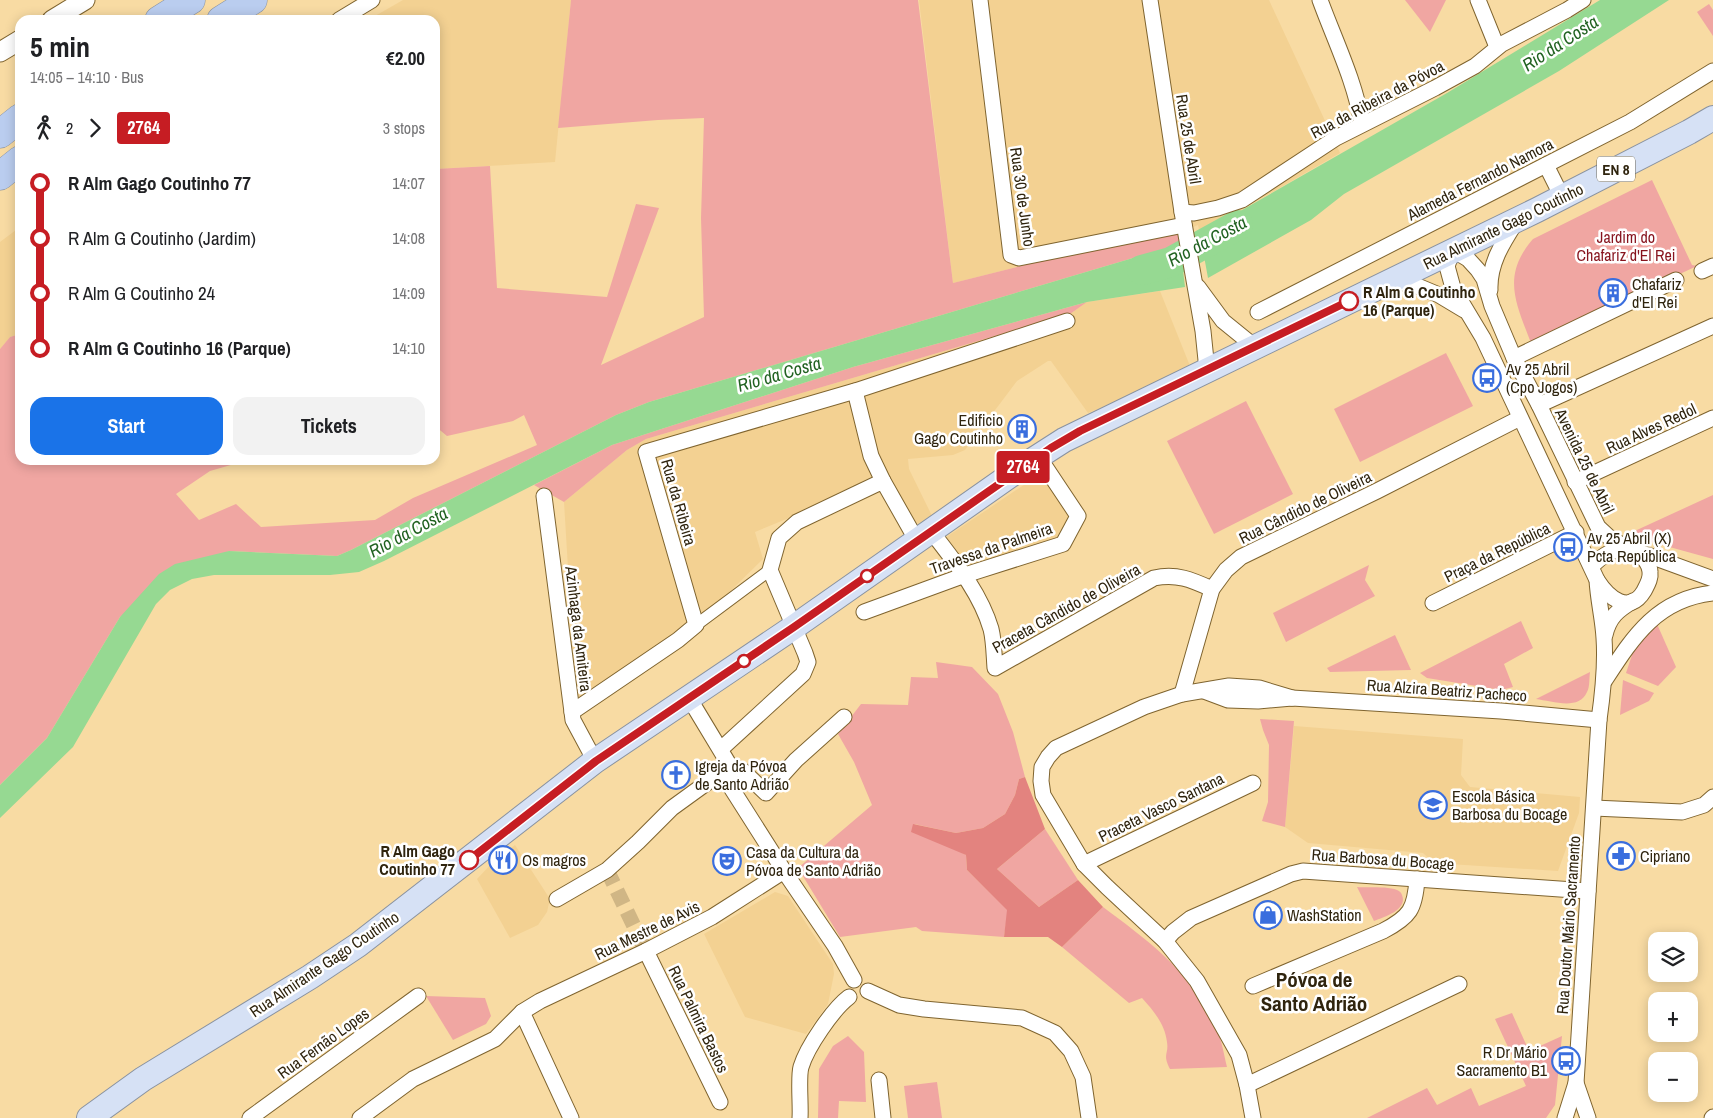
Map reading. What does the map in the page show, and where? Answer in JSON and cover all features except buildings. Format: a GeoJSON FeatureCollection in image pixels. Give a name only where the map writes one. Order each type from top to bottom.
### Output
{"type":"FeatureCollection","features":[{"type":"Feature","properties":{"kind":"highway"},"geometry":{"type":"LineString","coordinates":[[167,15],[191,0]]}},
{"type":"Feature","properties":{"kind":"highway"},"geometry":{"type":"LineString","coordinates":[[229,15],[253,0]]}},
{"type":"Feature","properties":{"kind":"highway"},"geometry":{"type":"LineString","coordinates":[[0,134],[15,122]]}},
{"type":"Feature","properties":{"kind":"highway"},"geometry":{"type":"LineString","coordinates":[[0,176],[15,164]]}},
{"type":"Feature","properties":{"kind":"main road","name":"Rua Almirante Gago Coutinho"},"geometry":{"type":"LineString","coordinates":[[89,1118],[143,1080],[358,945],[596,761],[794,627],[1038,456],[1080,431],[1518,219],[1713,118]]}},
{"type":"Feature","properties":{"kind":"street"},"geometry":{"type":"LineString","coordinates":[[60,15],[85,0]]}},
{"type":"Feature","properties":{"kind":"street"},"geometry":{"type":"LineString","coordinates":[[348,15],[372,0]]}},
{"type":"Feature","properties":{"kind":"street","name":"Rua 30 de Junho"},"geometry":{"type":"LineString","coordinates":[[980,0],[1011,255],[1019,258],[1184,222]]}},
{"type":"Feature","properties":{"kind":"street","name":"Rua 25 de Abril"},"geometry":{"type":"LineString","coordinates":[[1150,0],[1207,370]]}},
{"type":"Feature","properties":{"kind":"street"},"geometry":{"type":"LineString","coordinates":[[1320,0],[1346,66],[1359,107],[1362,124]]}},
{"type":"Feature","properties":{"kind":"street"},"geometry":{"type":"LineString","coordinates":[[1478,0],[1498,47]]}},
{"type":"Feature","properties":{"kind":"street","name":"Rua da Ribeira da Póvoa"},"geometry":{"type":"LineString","coordinates":[[1184,222],[1194,213],[1242,200],[1336,138],[1475,66],[1498,47],[1582,0]]}},
{"type":"Feature","properties":{"kind":"street"},"geometry":{"type":"LineString","coordinates":[[0,52],[15,43]]}},
{"type":"Feature","properties":{"kind":"street","name":"Alameda Fernando Namora"},"geometry":{"type":"LineString","coordinates":[[1258,312],[1630,122],[1713,71]]}},
{"type":"Feature","properties":{"kind":"street"},"geometry":{"type":"LineString","coordinates":[[1546,165],[1562,197]]}},
{"type":"Feature","properties":{"kind":"street","name":"Avenida 25 de Abril"},"geometry":{"type":"LineString","coordinates":[[1491,301],[1490,277],[1494,264],[1501,246],[1518,219]]}},
{"type":"Feature","properties":{"kind":"street"},"geometry":{"type":"LineString","coordinates":[[1453,250],[1447,266],[1453,288],[1483,338],[1597,580],[1608,595],[1616,600],[1624,603],[1633,601]]}},
{"type":"Feature","properties":{"kind":"street","name":"Avenida 25 de Abril"},"geometry":{"type":"LineString","coordinates":[[1453,250],[1468,259],[1484,279],[1514,358],[1539,404],[1598,528],[1612,540],[1635,551],[1713,579]]}},
{"type":"Feature","properties":{"kind":"street"},"geometry":{"type":"LineString","coordinates":[[1514,358],[1676,280]]}},
{"type":"Feature","properties":{"kind":"street"},"geometry":{"type":"LineString","coordinates":[[1390,281],[1415,285],[1439,295],[1468,314]]}},
{"type":"Feature","properties":{"kind":"street","name":"Rua 25 de Abril"},"geometry":{"type":"LineString","coordinates":[[1195,284],[1223,321],[1255,347]]}},
{"type":"Feature","properties":{"kind":"street"},"geometry":{"type":"LineString","coordinates":[[1468,314],[1491,301]]}},
{"type":"Feature","properties":{"kind":"street","name":"Rua da Ribeira"},"geometry":{"type":"LineString","coordinates":[[696,625],[646,452],[855,391],[1067,321]]}},
{"type":"Feature","properties":{"kind":"street"},"geometry":{"type":"LineString","coordinates":[[1539,404],[1713,326]]}},
{"type":"Feature","properties":{"kind":"street"},"geometry":{"type":"LineString","coordinates":[[855,391],[871,456],[882,481],[924,536],[965,575]]}},
{"type":"Feature","properties":{"kind":"street","name":"Rua Cândido de Oliveira"},"geometry":{"type":"LineString","coordinates":[[1182,694],[1212,590],[1226,570],[1242,557],[1520,418]]}},
{"type":"Feature","properties":{"kind":"street","name":"Rua Alves Redol"},"geometry":{"type":"LineString","coordinates":[[1576,482],[1713,418]]}},
{"type":"Feature","properties":{"kind":"street","name":"Travessa da Palmeira"},"geometry":{"type":"LineString","coordinates":[[864,612],[965,575],[1063,544],[1078,516],[1038,456]]}},
{"type":"Feature","properties":{"kind":"street"},"geometry":{"type":"LineString","coordinates":[[572,712],[678,640],[770,570],[779,538],[797,522],[882,481]]}},
{"type":"Feature","properties":{"kind":"street","name":"Azinhaga da Amiteira"},"geometry":{"type":"LineString","coordinates":[[544,496],[572,712],[574,720],[596,761]]}},
{"type":"Feature","properties":{"kind":"street","name":"Praça da República"},"geometry":{"type":"LineString","coordinates":[[1433,603],[1576,532]]}},
{"type":"Feature","properties":{"kind":"street"},"geometry":{"type":"LineString","coordinates":[[1592,566],[1609,552],[1621,549],[1635,551],[1647,562],[1650,572],[1649,582]]}},
{"type":"Feature","properties":{"kind":"street"},"geometry":{"type":"LineString","coordinates":[[1604,636],[1613,615],[1641,595],[1655,574],[1671,567],[1679,567]]}},
{"type":"Feature","properties":{"kind":"street"},"geometry":{"type":"LineString","coordinates":[[721,749],[803,674],[808,662],[806,653],[770,570]]}},
{"type":"Feature","properties":{"kind":"street","name":"Praceta Cândido de Oliveira"},"geometry":{"type":"LineString","coordinates":[[965,575],[983,609],[991,631],[995,668],[1154,578],[1168,575],[1190,580],[1212,590]]}},
{"type":"Feature","properties":{"kind":"street"},"geometry":{"type":"LineString","coordinates":[[1597,580],[1598,602],[1604,636],[1605,680]]}},
{"type":"Feature","properties":{"kind":"street"},"geometry":{"type":"LineString","coordinates":[[1605,680],[1630,643],[1662,611],[1679,601],[1713,593]]}},
{"type":"Feature","properties":{"kind":"street","name":"Rua Doutor Mário Sacramento"},"geometry":{"type":"LineString","coordinates":[[1566,1118],[1576,1083],[1600,720],[1605,680]]}},
{"type":"Feature","properties":{"kind":"street","name":"Rua Alzira Beatriz Pacheco"},"geometry":{"type":"LineString","coordinates":[[1084,864],[1043,795],[1042,767],[1056,748],[1144,707],[1182,694],[1229,686],[1258,688],[1292,698],[1501,711],[1600,720]]}},
{"type":"Feature","properties":{"kind":"street"},"geometry":{"type":"LineString","coordinates":[[689,698],[730,766],[730,786],[835,946],[854,980]]}},
{"type":"Feature","properties":{"kind":"street"},"geometry":{"type":"LineString","coordinates":[[730,766],[743,771],[766,793],[796,760],[844,717]]}},
{"type":"Feature","properties":{"kind":"street"},"geometry":{"type":"LineString","coordinates":[[557,899],[607,870],[672,808],[730,766]]}},
{"type":"Feature","properties":{"kind":"street","name":"Praceta Vasco Santana"},"geometry":{"type":"LineString","coordinates":[[1084,864],[1253,783]]}},
{"type":"Feature","properties":{"kind":"street"},"geometry":{"type":"LineString","coordinates":[[1594,808],[1682,812],[1704,805],[1713,797]]}},
{"type":"Feature","properties":{"kind":"street"},"geometry":{"type":"LineString","coordinates":[[1084,864],[1165,941],[1197,981],[1239,1056],[1253,1118]]}},
{"type":"Feature","properties":{"kind":"street","name":"Rua Mestre de Avis"},"geometry":{"type":"LineString","coordinates":[[360,1118],[413,1079],[495,1040],[522,1012],[540,1000],[646,951],[712,917],[784,871]]}},
{"type":"Feature","properties":{"kind":"street","name":"Rua Barbosa du Bocage"},"geometry":{"type":"LineString","coordinates":[[1165,941],[1191,918],[1291,874],[1303,871],[1588,892]]}},
{"type":"Feature","properties":{"kind":"street"},"geometry":{"type":"LineString","coordinates":[[1253,986],[1398,923],[1409,913],[1416,897],[1417,879]]}},
{"type":"Feature","properties":{"kind":"street","name":"Rua Palmira Bastos"},"geometry":{"type":"LineString","coordinates":[[646,951],[720,1102]]}},
{"type":"Feature","properties":{"kind":"street"},"geometry":{"type":"LineString","coordinates":[[854,980],[866,984],[868,991],[861,1000],[856,1001],[849,997],[847,989],[854,980]]}},
{"type":"Feature","properties":{"kind":"street"},"geometry":{"type":"LineString","coordinates":[[1247,1085],[1460,984]]}},
{"type":"Feature","properties":{"kind":"street"},"geometry":{"type":"LineString","coordinates":[[868,991],[899,1005],[1022,1018],[1055,1033],[1071,1051],[1083,1077],[1088,1118]]}},
{"type":"Feature","properties":{"kind":"street","name":"Rua Fernão Lopes"},"geometry":{"type":"LineString","coordinates":[[250,1118],[418,996]]}},
{"type":"Feature","properties":{"kind":"street"},"geometry":{"type":"LineString","coordinates":[[800,1118],[801,1068],[813,1042],[840,1004],[849,997]]}},
{"type":"Feature","properties":{"kind":"street"},"geometry":{"type":"LineString","coordinates":[[522,1012],[571,1118]]}},
{"type":"Feature","properties":{"kind":"street"},"geometry":{"type":"LineString","coordinates":[[879,1080],[883,1118]]}},
{"type":"Feature","properties":{"kind":"street","name":"Rua Doutor Mário Sacramento"},"geometry":{"type":"LineString","coordinates":[[1576,1083],[1588,1118]]}},
{"type":"Feature","properties":{"kind":"shaded area"},"geometry":{"type":"Polygon","coordinates":[[[403,0],[571,0],[555,162],[440,169],[440,15],[377,15],[403,0]]]}},
{"type":"Feature","properties":{"kind":"shaded area"},"geometry":{"type":"Polygon","coordinates":[[[919,0],[1269,0],[1340,153],[1200,234],[1198,225],[1179,233],[1084,250],[953,283],[919,0]]]}},
{"type":"Feature","properties":{"kind":"shaded area"},"geometry":{"type":"Polygon","coordinates":[[[15,231],[15,336],[10,337],[0,349],[0,242],[15,231]]]}},
{"type":"Feature","properties":{"kind":"shaded area"},"geometry":{"type":"Polygon","coordinates":[[[1160,291],[1192,371],[1088,413],[1051,361],[1048,361],[1017,381],[965,450],[953,455],[908,459],[909,469],[933,518],[921,527],[903,508],[880,472],[861,482],[862,488],[755,532],[763,559],[703,618],[649,448],[690,629],[576,700],[564,502],[627,450],[646,439],[1070,314],[1087,302],[1160,291]]]}},
{"type":"Feature","properties":{"kind":"shaded area"},"geometry":{"type":"Polygon","coordinates":[[[1046,470],[1073,518],[1062,538],[963,570],[942,540],[1046,470]]]}},
{"type":"Feature","properties":{"kind":"shaded area","name":"Escola Básica Barbosa du Bocage"},"geometry":{"type":"Polygon","coordinates":[[[1294,726],[1463,739],[1461,775],[1470,787],[1580,797],[1579,813],[1558,871],[1434,863],[1423,853],[1308,843],[1285,827],[1294,726]]]}},
{"type":"Feature","properties":{"kind":"shaded area"},"geometry":{"type":"Polygon","coordinates":[[[1025,777],[1045,829],[997,869],[1039,907],[1078,880],[1103,907],[1062,947],[1048,937],[1004,937],[1007,910],[967,870],[966,855],[911,832],[913,824],[956,833],[983,828],[1005,814],[1015,795],[1019,779],[1025,777]]]}},
{"type":"Feature","properties":{"kind":"shaded area"},"geometry":{"type":"Polygon","coordinates":[[[515,845],[550,899],[547,912],[538,925],[510,938],[477,879],[495,860],[515,845]]]}},
{"type":"Feature","properties":{"kind":"shaded area"},"geometry":{"type":"Polygon","coordinates":[[[775,892],[788,896],[833,964],[834,974],[828,1004],[806,1034],[745,1017],[704,934],[775,892]]]}},
{"type":"Feature","properties":{"kind":"green space"},"geometry":{"type":"Polygon","coordinates":[[[571,0],[918,0],[953,283],[1084,250],[1179,233],[1180,244],[649,402],[616,415],[337,556],[229,551],[120,617],[47,738],[0,785],[0,349],[10,337],[15,336],[15,465],[231,465],[210,471],[176,494],[199,520],[236,504],[261,527],[375,520],[413,498],[537,445],[524,415],[513,421],[447,436],[440,430],[440,169],[490,166],[497,288],[607,297],[636,204],[659,208],[601,365],[704,317],[701,218],[704,118],[558,128],[571,0]]]}},
{"type":"Feature","properties":{"kind":"green space"},"geometry":{"type":"Polygon","coordinates":[[[1405,0],[1446,0],[1430,32],[1405,0]]]}},
{"type":"Feature","properties":{"kind":"green space"},"geometry":{"type":"Polygon","coordinates":[[[1709,4],[1713,10],[1713,36],[1697,12],[1709,4]]]}},
{"type":"Feature","properties":{"kind":"green space","name":"Jardim do Chafariz d'El Rei"},"geometry":{"type":"Polygon","coordinates":[[[1652,180],[1692,265],[1697,266],[1531,343],[1520,315],[1514,290],[1517,265],[1523,252],[1533,239],[1652,180]]]}},
{"type":"Feature","properties":{"kind":"green space"},"geometry":{"type":"Polygon","coordinates":[[[1087,302],[1070,314],[646,439],[627,450],[564,502],[534,485],[612,445],[853,367],[1087,302]]]}},
{"type":"Feature","properties":{"kind":"green space"},"geometry":{"type":"Polygon","coordinates":[[[1446,353],[1473,406],[1360,462],[1334,409],[1446,353]]]}},
{"type":"Feature","properties":{"kind":"green space"},"geometry":{"type":"Polygon","coordinates":[[[1246,401],[1293,494],[1214,534],[1167,441],[1246,401]]]}},
{"type":"Feature","properties":{"kind":"green space"},"geometry":{"type":"Polygon","coordinates":[[[1713,495],[1713,559],[1626,535],[1713,495]]]}},
{"type":"Feature","properties":{"kind":"green space"},"geometry":{"type":"Polygon","coordinates":[[[1369,565],[1365,580],[1375,596],[1286,642],[1273,613],[1369,565]]]}},
{"type":"Feature","properties":{"kind":"green space"},"geometry":{"type":"Polygon","coordinates":[[[1521,621],[1533,648],[1504,664],[1513,687],[1501,690],[1427,678],[1420,673],[1521,621]]]}},
{"type":"Feature","properties":{"kind":"green space"},"geometry":{"type":"Polygon","coordinates":[[[1657,624],[1676,667],[1658,686],[1626,673],[1636,643],[1657,624]]]}},
{"type":"Feature","properties":{"kind":"green space"},"geometry":{"type":"Polygon","coordinates":[[[1395,635],[1411,670],[1330,672],[1327,668],[1395,635]]]}},
{"type":"Feature","properties":{"kind":"green space"},"geometry":{"type":"Polygon","coordinates":[[[936,662],[972,667],[998,694],[1013,732],[1025,777],[1019,779],[1015,795],[1005,814],[983,828],[956,833],[914,824],[966,855],[967,870],[1008,910],[1004,937],[922,931],[916,927],[840,937],[798,868],[872,805],[854,762],[838,734],[861,704],[908,705],[911,677],[938,678],[936,662]]]}},
{"type":"Feature","properties":{"kind":"green space"},"geometry":{"type":"Polygon","coordinates":[[[1590,672],[1588,690],[1583,698],[1578,701],[1557,703],[1536,699],[1590,672]]]}},
{"type":"Feature","properties":{"kind":"green space"},"geometry":{"type":"Polygon","coordinates":[[[1623,680],[1654,693],[1649,701],[1620,715],[1623,680]]]}},
{"type":"Feature","properties":{"kind":"green space"},"geometry":{"type":"Polygon","coordinates":[[[1260,719],[1294,721],[1285,827],[1262,821],[1268,802],[1269,745],[1260,719]]]}},
{"type":"Feature","properties":{"kind":"green space"},"geometry":{"type":"Polygon","coordinates":[[[1045,829],[1078,880],[1039,907],[997,869],[1045,829]]]}},
{"type":"Feature","properties":{"kind":"green space"},"geometry":{"type":"Polygon","coordinates":[[[1357,887],[1397,890],[1402,895],[1402,905],[1389,915],[1374,921],[1357,887]]]}},
{"type":"Feature","properties":{"kind":"green space"},"geometry":{"type":"Polygon","coordinates":[[[1103,907],[1154,946],[1183,975],[1207,1010],[1217,1030],[1227,1067],[1170,1069],[1166,1060],[1167,1046],[1164,1029],[1142,998],[1129,1003],[1062,947],[1103,907]]]}},
{"type":"Feature","properties":{"kind":"green space"},"geometry":{"type":"Polygon","coordinates":[[[426,996],[485,998],[491,1016],[486,1024],[453,1040],[426,996]]]}},
{"type":"Feature","properties":{"kind":"green space"},"geometry":{"type":"Polygon","coordinates":[[[1512,1013],[1529,1051],[1562,1036],[1555,1105],[1546,1118],[1367,1118],[1427,1088],[1437,1105],[1471,1088],[1479,1106],[1526,1086],[1495,1019],[1512,1013]]]}},
{"type":"Feature","properties":{"kind":"green space"},"geometry":{"type":"Polygon","coordinates":[[[848,1036],[864,1052],[866,1102],[839,1101],[838,1118],[818,1118],[819,1069],[833,1046],[848,1036]]]}},
{"type":"Feature","properties":{"kind":"green space"},"geometry":{"type":"Polygon","coordinates":[[[937,1082],[942,1118],[908,1118],[904,1086],[937,1082]]]}},
{"type":"Feature","properties":{"kind":"water"},"geometry":{"type":"Polygon","coordinates":[[[1600,0],[1669,0],[1559,71],[1344,194],[1311,220],[1208,278],[1200,234],[1447,93],[1600,0]]]}},
{"type":"Feature","properties":{"kind":"water"},"geometry":{"type":"Polygon","coordinates":[[[1180,244],[1185,287],[1087,302],[853,367],[612,445],[359,572],[330,575],[214,575],[192,579],[170,590],[156,604],[73,747],[0,818],[0,785],[47,738],[120,617],[159,574],[175,564],[229,551],[337,556],[616,415],[649,402],[1180,244]]]}},
{"type":"Feature","properties":{"kind":"waterway","name":"Rio da Costa"},"geometry":{"type":"LineString","coordinates":[[1142,270],[1171,262],[1238,225]]}},
{"type":"Feature","properties":{"kind":"tunnel"},"geometry":{"type":"LineString","coordinates":[[607,870],[646,951]]}},
{"type":"Feature","properties":{"kind":"bus line","name":"2764"},"geometry":{"type":"LineString","coordinates":[[469,860],[596,761],[794,627],[1038,456],[1080,431],[1349,301]]}},
{"type":"Feature","properties":{"kind":"place","name":"Chafariz d'El Rei"},"geometry":{"type":"Point","coordinates":[1613,293]}},
{"type":"Feature","properties":{"kind":"place","name":"R Alm G Coutinho 16 (Parque)"},"geometry":{"type":"Point","coordinates":[1349,301]}},
{"type":"Feature","properties":{"kind":"place","name":"Av 25 Abril (Cpo Jogos)"},"geometry":{"type":"Point","coordinates":[1487,378]}},
{"type":"Feature","properties":{"kind":"place","name":"Edificio Gago Coutinho"},"geometry":{"type":"Point","coordinates":[1022,429]}},
{"type":"Feature","properties":{"kind":"place","name":"Av 25 Abril (X) Pcta República"},"geometry":{"type":"Point","coordinates":[1568,547]}},
{"type":"Feature","properties":{"kind":"place","name":"Igreja da Póvoa de Santo Adrião"},"geometry":{"type":"Point","coordinates":[676,775]}},
{"type":"Feature","properties":{"kind":"place","name":"Escola Básica Barbosa du Bocage"},"geometry":{"type":"Point","coordinates":[1433,805]}},
{"type":"Feature","properties":{"kind":"place","name":"Cipriano"},"geometry":{"type":"Point","coordinates":[1621,856]}},
{"type":"Feature","properties":{"kind":"place","name":"R Alm Gago Coutinho 77"},"geometry":{"type":"Point","coordinates":[469,860]}},
{"type":"Feature","properties":{"kind":"place","name":"Os magros"},"geometry":{"type":"Point","coordinates":[503,860]}},
{"type":"Feature","properties":{"kind":"place","name":"Casa da Cultura da Póvoa de Santo Adrião"},"geometry":{"type":"Point","coordinates":[727,861]}},
{"type":"Feature","properties":{"kind":"place","name":"WashStation"},"geometry":{"type":"Point","coordinates":[1268,915]}},
{"type":"Feature","properties":{"kind":"place","name":"R Dr Mário Sacramento B1"},"geometry":{"type":"Point","coordinates":[1566,1061]}},
{"type":"Feature","properties":{"kind":"district","name":"Póvoa de Santo Adrião"},"geometry":{"type":"Point","coordinates":[1314,991]}}]}
